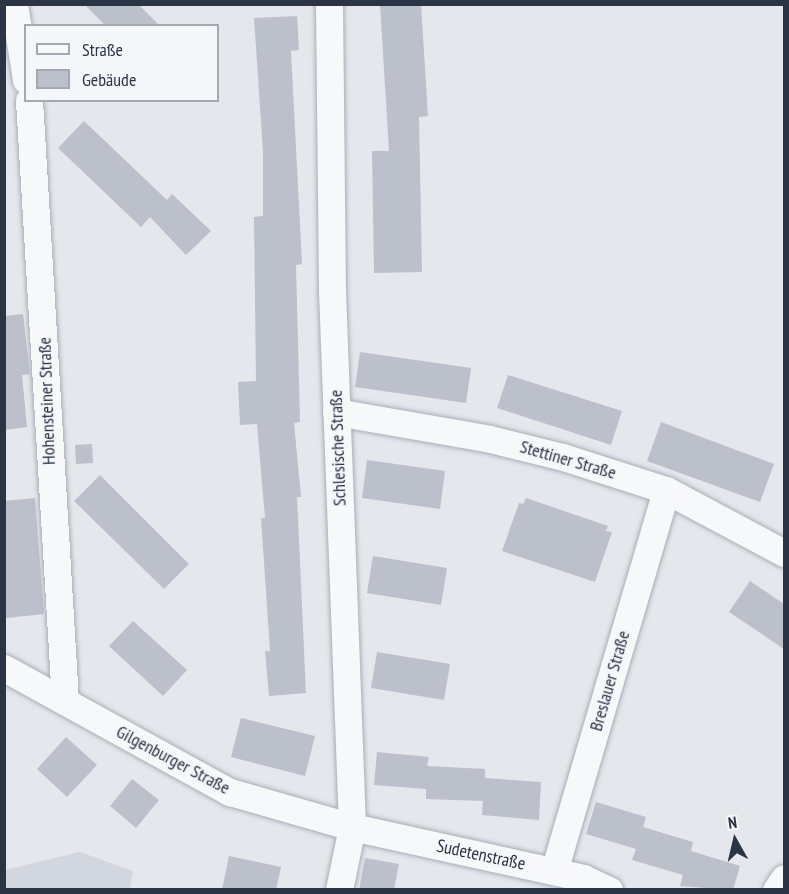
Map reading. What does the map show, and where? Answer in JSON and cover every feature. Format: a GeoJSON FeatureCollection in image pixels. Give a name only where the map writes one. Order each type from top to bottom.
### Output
{"type":"FeatureCollection","features":[{"type":"Feature","properties":{"kind":"street"},"geometry":{"type":"LineString","coordinates":[[14,4],[24,67]]}},
{"type":"Feature","properties":{"kind":"street","name":"Schlesische Straße"},"geometry":{"type":"LineString","coordinates":[[329,4],[336,412],[352,827],[339,890]]}},
{"type":"Feature","properties":{"kind":"street","name":"Hohensteiner Straße"},"geometry":{"type":"LineString","coordinates":[[29,102],[65,701]]}},
{"type":"Feature","properties":{"kind":"street","name":"Stettiner Straße"},"geometry":{"type":"LineString","coordinates":[[336,412],[490,439],[563,456],[666,490],[784,553]]}},
{"type":"Feature","properties":{"kind":"street","name":"Breslauer Straße"},"geometry":{"type":"LineString","coordinates":[[554,872],[666,490]]}},
{"type":"Feature","properties":{"kind":"street","name":"Gilgenburger Straße"},"geometry":{"type":"LineString","coordinates":[[4,668],[230,792],[352,827]]}},
{"type":"Feature","properties":{"kind":"street","name":"Sudetenstraße"},"geometry":{"type":"LineString","coordinates":[[352,827],[554,872],[582,884],[609,890]]}},
{"type":"Feature","properties":{"kind":"street"},"geometry":{"type":"LineString","coordinates":[[776,890],[784,878]]}},
{"type":"Feature","properties":{"kind":"shaded area"},"geometry":{"type":"Polygon","coordinates":[[[80,852],[133,871],[130,889],[5,889],[5,870],[80,852]]]}},
{"type":"Feature","properties":{"kind":"building"},"geometry":{"type":"Polygon","coordinates":[[[84,4],[138,4],[158,24],[104,24],[84,4]]]}},
{"type":"Feature","properties":{"kind":"building"},"geometry":{"type":"Polygon","coordinates":[[[380,4],[421,4],[428,116],[419,117],[422,272],[374,273],[372,151],[389,151],[380,4]]]}},
{"type":"Feature","properties":{"kind":"building"},"geometry":{"type":"Polygon","coordinates":[[[297,16],[299,50],[291,51],[302,264],[296,265],[300,422],[294,423],[301,497],[297,497],[306,693],[269,696],[265,651],[270,651],[261,518],[265,518],[257,424],[240,425],[238,382],[256,381],[254,217],[263,216],[263,151],[254,18],[297,16]]]}},
{"type":"Feature","properties":{"kind":"building"},"geometry":{"type":"Polygon","coordinates":[[[84,121],[167,200],[172,194],[211,231],[186,255],[150,217],[141,227],[58,148],[84,121]]]}},
{"type":"Feature","properties":{"kind":"building"},"geometry":{"type":"Polygon","coordinates":[[[23,314],[30,374],[22,375],[27,427],[4,430],[4,316],[23,314]]]}},
{"type":"Feature","properties":{"kind":"building"},"geometry":{"type":"Polygon","coordinates":[[[360,352],[471,368],[466,403],[355,387],[360,352]]]}},
{"type":"Feature","properties":{"kind":"building"},"geometry":{"type":"Polygon","coordinates":[[[508,375],[622,411],[611,445],[497,408],[508,375]]]}},
{"type":"Feature","properties":{"kind":"building"},"geometry":{"type":"Polygon","coordinates":[[[661,422],[774,464],[760,502],[647,461],[661,422]]]}},
{"type":"Feature","properties":{"kind":"building"},"geometry":{"type":"Polygon","coordinates":[[[92,444],[93,463],[76,464],[75,445],[92,444]]]}},
{"type":"Feature","properties":{"kind":"building"},"geometry":{"type":"Polygon","coordinates":[[[367,460],[445,471],[440,509],[362,498],[367,460]]]}},
{"type":"Feature","properties":{"kind":"building"},"geometry":{"type":"Polygon","coordinates":[[[100,475],[189,564],[164,589],[74,501],[100,475]]]}},
{"type":"Feature","properties":{"kind":"building"},"geometry":{"type":"Polygon","coordinates":[[[35,498],[44,614],[6,618],[4,501],[35,498]]]}},
{"type":"Feature","properties":{"kind":"building"},"geometry":{"type":"Polygon","coordinates":[[[526,498],[608,526],[606,531],[612,532],[595,582],[502,551],[519,503],[523,504],[526,498]]]}},
{"type":"Feature","properties":{"kind":"building"},"geometry":{"type":"Polygon","coordinates":[[[373,556],[447,568],[441,605],[367,593],[373,556]]]}},
{"type":"Feature","properties":{"kind":"building"},"geometry":{"type":"Polygon","coordinates":[[[750,581],[784,604],[784,649],[729,612],[750,581]]]}},
{"type":"Feature","properties":{"kind":"building"},"geometry":{"type":"Polygon","coordinates":[[[133,621],[187,670],[163,696],[109,646],[133,621]]]}},
{"type":"Feature","properties":{"kind":"building"},"geometry":{"type":"Polygon","coordinates":[[[377,652],[450,664],[444,700],[371,688],[377,652]]]}},
{"type":"Feature","properties":{"kind":"building"},"geometry":{"type":"Polygon","coordinates":[[[241,718],[315,736],[305,776],[231,757],[241,718]]]}},
{"type":"Feature","properties":{"kind":"building"},"geometry":{"type":"Polygon","coordinates":[[[66,737],[97,765],[67,797],[37,769],[66,737]]]}},
{"type":"Feature","properties":{"kind":"building"},"geometry":{"type":"Polygon","coordinates":[[[377,752],[429,757],[427,766],[485,769],[485,778],[541,782],[539,820],[482,815],[483,801],[426,799],[426,789],[374,785],[377,752]]]}},
{"type":"Feature","properties":{"kind":"building"},"geometry":{"type":"Polygon","coordinates":[[[132,779],[159,800],[136,828],[110,806],[132,779]]]}},
{"type":"Feature","properties":{"kind":"building"},"geometry":{"type":"Polygon","coordinates":[[[596,802],[646,817],[643,827],[693,842],[691,851],[740,866],[733,890],[680,886],[683,875],[632,860],[636,849],[586,834],[596,802]]]}},
{"type":"Feature","properties":{"kind":"building"},"geometry":{"type":"Polygon","coordinates":[[[229,856],[281,867],[276,890],[222,890],[229,856]]]}},
{"type":"Feature","properties":{"kind":"building"},"geometry":{"type":"Polygon","coordinates":[[[365,858],[399,864],[394,890],[359,890],[365,858]]]}}]}
